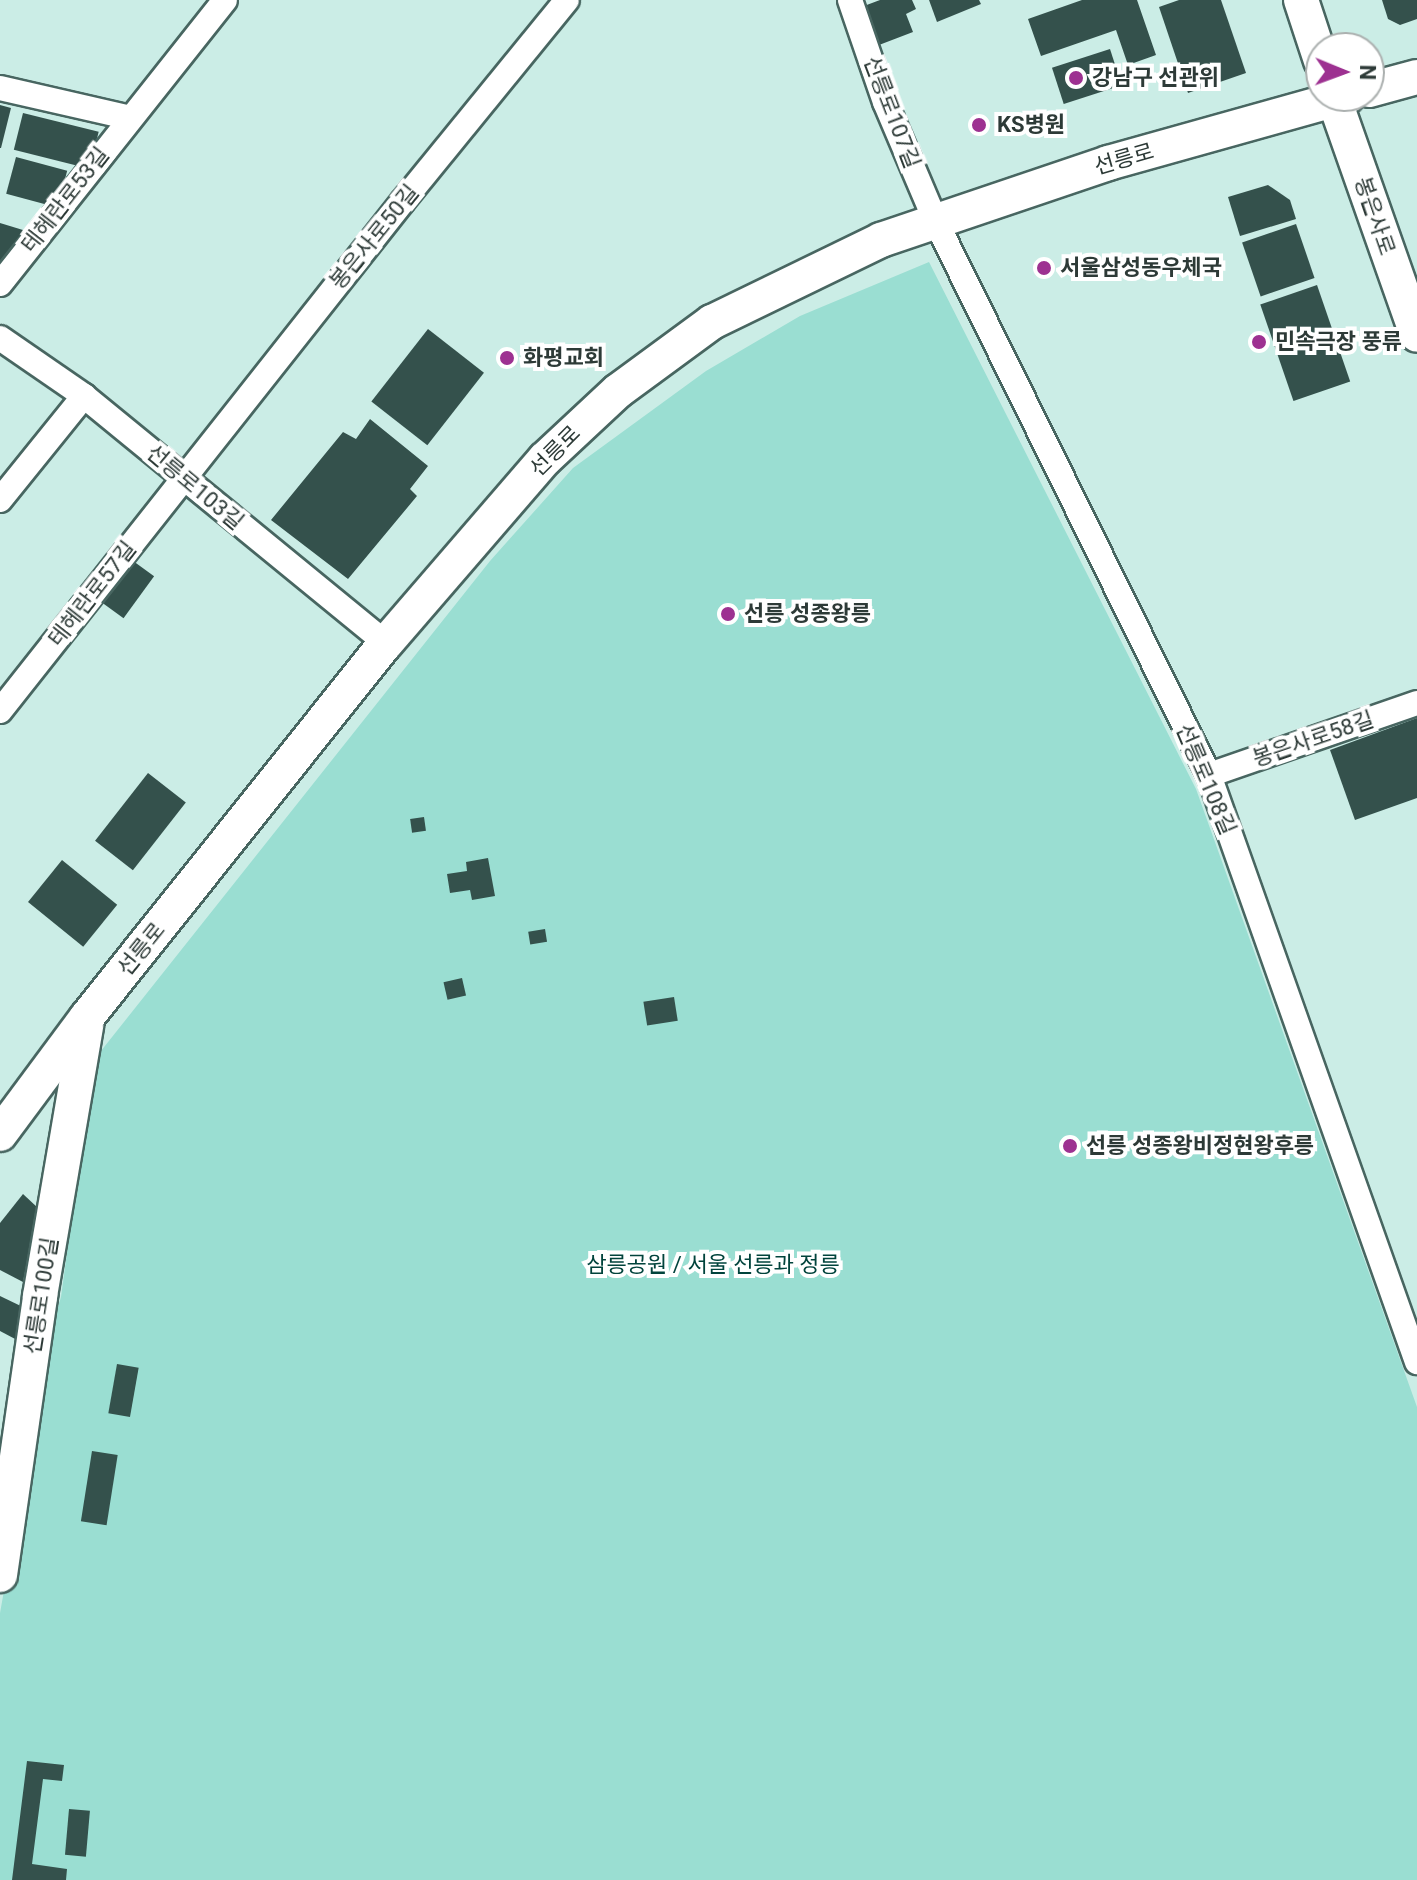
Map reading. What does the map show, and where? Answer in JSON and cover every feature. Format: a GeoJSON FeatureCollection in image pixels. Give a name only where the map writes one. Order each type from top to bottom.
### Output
{"type":"FeatureCollection","features":[{"type":"Feature","properties":{"kind":"main road"},"geometry":{"type":"LineString","coordinates":[[1301,0],[1311,32]]}},
{"type":"Feature","properties":{"kind":"main road"},"geometry":{"type":"LineString","coordinates":[[1385,86],[1417,77]]}},
{"type":"Feature","properties":{"kind":"main road","name":"선릉로"},"geometry":{"type":"LineString","coordinates":[[0,1134],[87,1017],[386,643],[545,459],[618,391],[712,322],[881,240],[1108,163],[1305,106]]}},
{"type":"Feature","properties":{"kind":"main road","name":"봉은사로"},"geometry":{"type":"LineString","coordinates":[[1343,112],[1417,335]]}},
{"type":"Feature","properties":{"kind":"main road","name":"선릉로100길"},"geometry":{"type":"LineString","coordinates":[[0,1575],[44,1268],[87,1017]]}},
{"type":"Feature","properties":{"kind":"street","name":"테헤란로53길"},"geometry":{"type":"LineString","coordinates":[[0,284],[225,0]]}},
{"type":"Feature","properties":{"kind":"street","name":"봉은사로50길"},"geometry":{"type":"LineString","coordinates":[[183,477],[567,0]]}},
{"type":"Feature","properties":{"kind":"street","name":"선릉로107길"},"geometry":{"type":"LineString","coordinates":[[850,0],[885,102],[936,222]]}},
{"type":"Feature","properties":{"kind":"street","name":"테헤란로53길"},"geometry":{"type":"LineString","coordinates":[[0,88],[131,118]]}},
{"type":"Feature","properties":{"kind":"street","name":"선릉로108길"},"geometry":{"type":"LineString","coordinates":[[936,222],[1209,775],[1417,1362]]}},
{"type":"Feature","properties":{"kind":"street","name":"선릉로103길"},"geometry":{"type":"LineString","coordinates":[[0,338],[84,396],[386,643]]}},
{"type":"Feature","properties":{"kind":"street"},"geometry":{"type":"LineString","coordinates":[[0,500],[84,396]]}},
{"type":"Feature","properties":{"kind":"street","name":"테헤란로57길"},"geometry":{"type":"LineString","coordinates":[[0,711],[183,477]]}},
{"type":"Feature","properties":{"kind":"street","name":"봉은사로58길"},"geometry":{"type":"LineString","coordinates":[[1209,775],[1417,703]]}},
{"type":"Feature","properties":{"kind":"green space","name":"삼릉공원 / 서울 선릉과 정릉"},"geometry":{"type":"Polygon","coordinates":[[[929,262],[1196,789],[1417,1407],[1417,1880],[0,1880],[0,1613],[51,1329],[61,1297],[93,1061],[490,561],[573,468],[706,371],[800,316],[929,262]]]}},
{"type":"Feature","properties":{"kind":"building"},"geometry":{"type":"Polygon","coordinates":[[[880,0],[912,0],[916,9],[906,14],[913,32],[879,45],[864,6],[880,0]]]}},
{"type":"Feature","properties":{"kind":"building"},"geometry":{"type":"Polygon","coordinates":[[[929,0],[979,0],[981,4],[937,22],[929,0]]]}},
{"type":"Feature","properties":{"kind":"building"},"geometry":{"type":"Polygon","coordinates":[[[1082,0],[1137,0],[1156,55],[1128,65],[1116,30],[1041,56],[1028,19],[1082,0]]]}},
{"type":"Feature","properties":{"kind":"building"},"geometry":{"type":"Polygon","coordinates":[[[1179,0],[1221,0],[1246,73],[1188,93],[1159,7],[1179,0]]]}},
{"type":"Feature","properties":{"kind":"building"},"geometry":{"type":"Polygon","coordinates":[[[1382,0],[1417,0],[1417,19],[1400,25],[1388,19],[1382,0]]]}},
{"type":"Feature","properties":{"kind":"building"},"geometry":{"type":"Polygon","coordinates":[[[1110,49],[1122,85],[1064,104],[1052,68],[1110,49]]]}},
{"type":"Feature","properties":{"kind":"building"},"geometry":{"type":"Polygon","coordinates":[[[0,105],[11,108],[1,148],[0,148],[0,105]]]}},
{"type":"Feature","properties":{"kind":"building"},"geometry":{"type":"Polygon","coordinates":[[[23,113],[99,132],[89,169],[14,150],[23,113]]]}},
{"type":"Feature","properties":{"kind":"building"},"geometry":{"type":"Polygon","coordinates":[[[16,157],[67,171],[57,207],[6,194],[16,157]]]}},
{"type":"Feature","properties":{"kind":"building"},"geometry":{"type":"Polygon","coordinates":[[[1268,185],[1290,200],[1296,219],[1240,236],[1228,197],[1268,185]]]}},
{"type":"Feature","properties":{"kind":"building"},"geometry":{"type":"Polygon","coordinates":[[[0,223],[23,230],[15,260],[0,272],[0,223]]]}},
{"type":"Feature","properties":{"kind":"building"},"geometry":{"type":"Polygon","coordinates":[[[1296,224],[1315,278],[1261,296],[1242,243],[1296,224]]]}},
{"type":"Feature","properties":{"kind":"building"},"geometry":{"type":"Polygon","coordinates":[[[1317,285],[1350,381],[1293,401],[1260,305],[1317,285]]]}},
{"type":"Feature","properties":{"kind":"building"},"geometry":{"type":"Polygon","coordinates":[[[428,329],[484,373],[427,445],[371,401],[428,329]]]}},
{"type":"Feature","properties":{"kind":"building"},"geometry":{"type":"Polygon","coordinates":[[[370,419],[428,466],[410,489],[417,496],[348,579],[271,520],[343,432],[356,439],[370,419]]]}},
{"type":"Feature","properties":{"kind":"building"},"geometry":{"type":"Polygon","coordinates":[[[129,558],[154,576],[124,618],[98,600],[129,558]]]}},
{"type":"Feature","properties":{"kind":"building"},"geometry":{"type":"Polygon","coordinates":[[[1417,718],[1417,798],[1355,820],[1330,750],[1417,718]]]}},
{"type":"Feature","properties":{"kind":"building"},"geometry":{"type":"Polygon","coordinates":[[[148,773],[186,803],[133,870],[95,841],[148,773]]]}},
{"type":"Feature","properties":{"kind":"building"},"geometry":{"type":"Polygon","coordinates":[[[424,817],[426,831],[412,833],[410,819],[424,817]]]}},
{"type":"Feature","properties":{"kind":"building"},"geometry":{"type":"Polygon","coordinates":[[[488,858],[495,896],[472,900],[470,890],[450,893],[447,874],[467,871],[466,862],[488,858]]]}},
{"type":"Feature","properties":{"kind":"building"},"geometry":{"type":"Polygon","coordinates":[[[62,860],[117,905],[83,947],[28,902],[62,860]]]}},
{"type":"Feature","properties":{"kind":"building"},"geometry":{"type":"Polygon","coordinates":[[[545,929],[547,942],[530,944],[528,932],[545,929]]]}},
{"type":"Feature","properties":{"kind":"building"},"geometry":{"type":"Polygon","coordinates":[[[462,978],[466,996],[448,1000],[443,982],[462,978]]]}},
{"type":"Feature","properties":{"kind":"building"},"geometry":{"type":"Polygon","coordinates":[[[674,997],[678,1021],[647,1026],[643,1002],[674,997]]]}},
{"type":"Feature","properties":{"kind":"building"},"geometry":{"type":"Polygon","coordinates":[[[23,1194],[38,1208],[23,1282],[0,1270],[0,1223],[23,1194]]]}},
{"type":"Feature","properties":{"kind":"building"},"geometry":{"type":"Polygon","coordinates":[[[0,1296],[27,1309],[17,1340],[0,1331],[0,1296]]]}},
{"type":"Feature","properties":{"kind":"building"},"geometry":{"type":"Polygon","coordinates":[[[117,1364],[139,1368],[130,1417],[108,1413],[117,1364]]]}},
{"type":"Feature","properties":{"kind":"building"},"geometry":{"type":"Polygon","coordinates":[[[92,1451],[118,1455],[107,1525],[81,1521],[92,1451]]]}},
{"type":"Feature","properties":{"kind":"building"},"geometry":{"type":"Polygon","coordinates":[[[27,1761],[64,1765],[62,1781],[43,1779],[32,1864],[67,1869],[66,1880],[12,1880],[27,1761]]]}},
{"type":"Feature","properties":{"kind":"building"},"geometry":{"type":"Polygon","coordinates":[[[69,1809],[90,1811],[86,1857],[65,1855],[69,1809]]]}},
{"type":"Feature","properties":{"kind":"place","name":"강남구 선관위"},"geometry":{"type":"Point","coordinates":[1076,78]}},
{"type":"Feature","properties":{"kind":"place","name":"KS병원"},"geometry":{"type":"Point","coordinates":[979,125]}},
{"type":"Feature","properties":{"kind":"place","name":"서울삼성동우체국"},"geometry":{"type":"Point","coordinates":[1044,268]}},
{"type":"Feature","properties":{"kind":"place","name":"민속극장 풍류"},"geometry":{"type":"Point","coordinates":[1259,342]}},
{"type":"Feature","properties":{"kind":"place","name":"화평교회"},"geometry":{"type":"Point","coordinates":[507,358]}},
{"type":"Feature","properties":{"kind":"place","name":"선릉 성종왕릉"},"geometry":{"type":"Point","coordinates":[728,614]}},
{"type":"Feature","properties":{"kind":"place","name":"선릉 성종왕비정현왕후릉"},"geometry":{"type":"Point","coordinates":[1070,1146]}}]}
